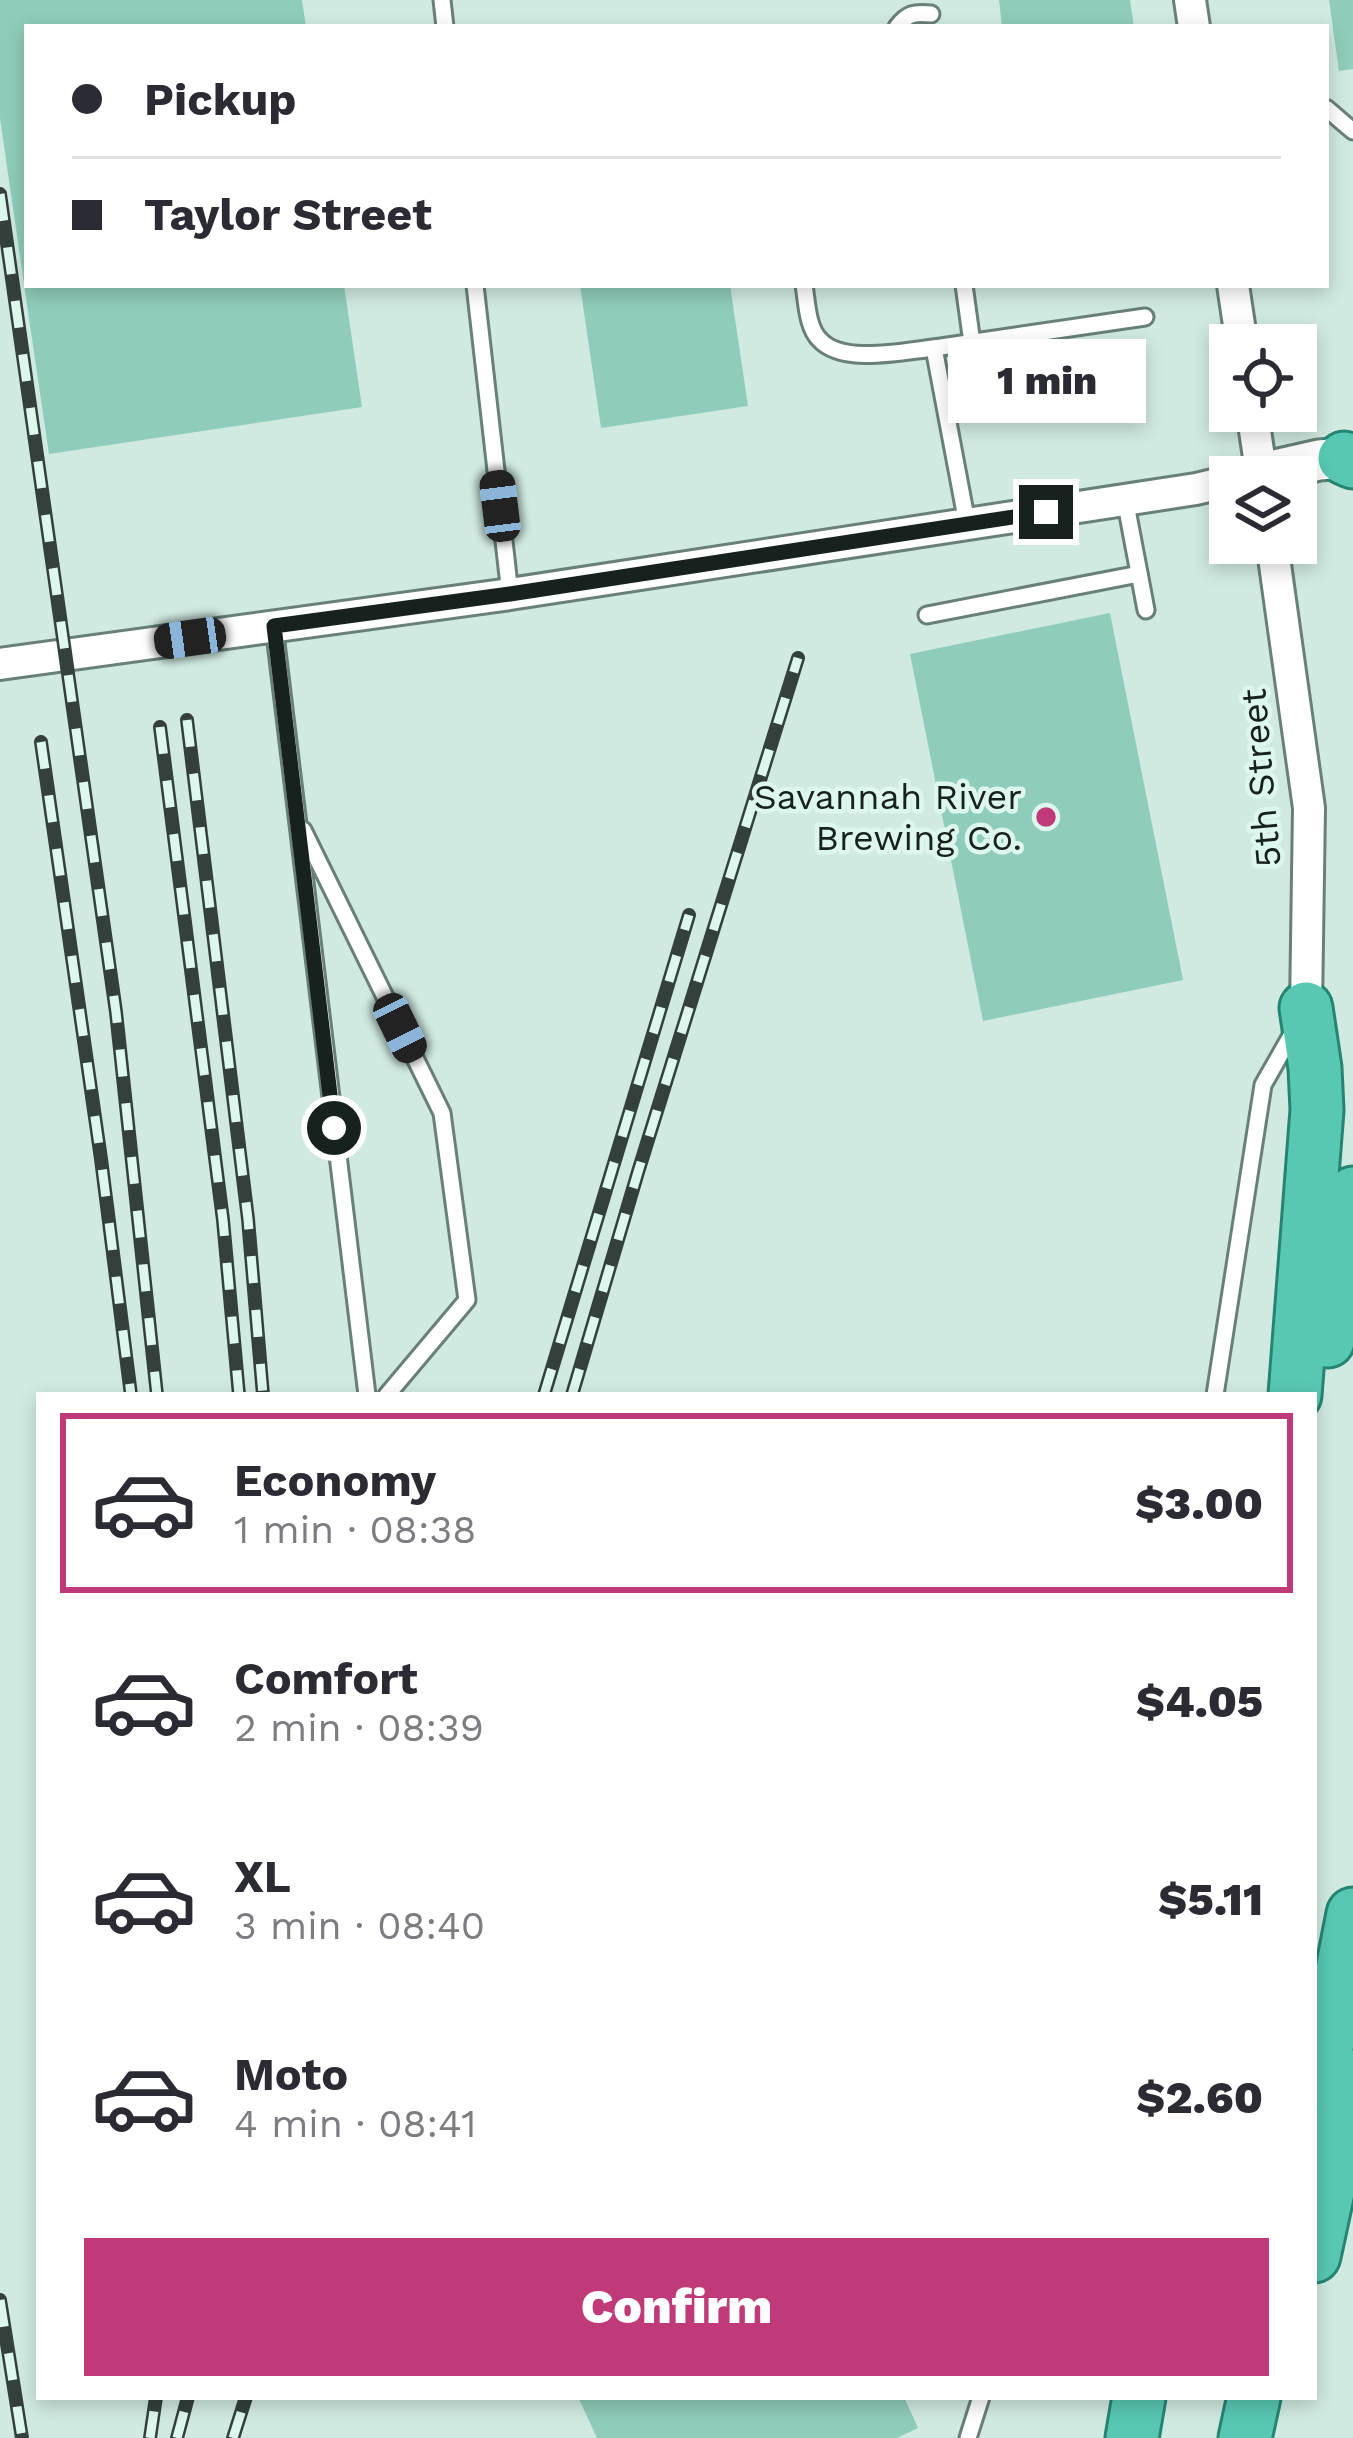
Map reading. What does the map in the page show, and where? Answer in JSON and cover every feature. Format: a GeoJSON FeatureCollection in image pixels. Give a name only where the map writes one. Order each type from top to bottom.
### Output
{"type":"FeatureCollection","features":[{"type":"Feature","properties":{"kind":"highway"},"geometry":{"type":"LineString","coordinates":[[1295,1392],[1317,1110],[1306,1008]]}},
{"type":"Feature","properties":{"kind":"highway"},"geometry":{"type":"LineString","coordinates":[[1317,1400],[1353,1193]]}},
{"type":"Feature","properties":{"kind":"highway"},"geometry":{"type":"LineString","coordinates":[[1317,2099],[1353,1914]]}},
{"type":"Feature","properties":{"kind":"highway"},"geometry":{"type":"LineString","coordinates":[[1317,2242],[1353,2076]]}},
{"type":"Feature","properties":{"kind":"highway"},"geometry":{"type":"LineString","coordinates":[[1132,2438],[1138,2400]]}},
{"type":"Feature","properties":{"kind":"highway"},"geometry":{"type":"LineString","coordinates":[[1245,2438],[1253,2400]]}},
{"type":"Feature","properties":{"kind":"highway"},"geometry":{"type":"LineString","coordinates":[[1278,2438],[1285,2400]]}},
{"type":"Feature","properties":{"kind":"street"},"geometry":{"type":"LineString","coordinates":[[1233,288],[1239,324]]}},
{"type":"Feature","properties":{"kind":"street"},"geometry":{"type":"LineString","coordinates":[[1317,460],[1350,458]]}},
{"type":"Feature","properties":{"kind":"street"},"geometry":{"type":"LineString","coordinates":[[0,664],[510,594],[1209,484]]}},
{"type":"Feature","properties":{"kind":"street","name":"5th Street"},"geometry":{"type":"LineString","coordinates":[[1275,564],[1309,808],[1306,1008]]}},
{"type":"Feature","properties":{"kind":"lane"},"geometry":{"type":"LineString","coordinates":[[899,24],[917,12],[931,14]]}},
{"type":"Feature","properties":{"kind":"lane"},"geometry":{"type":"LineString","coordinates":[[1329,111],[1353,131]]}},
{"type":"Feature","properties":{"kind":"lane"},"geometry":{"type":"LineString","coordinates":[[475,288],[510,594]]}},
{"type":"Feature","properties":{"kind":"lane"},"geometry":{"type":"LineString","coordinates":[[804,288],[818,339],[864,356],[1145,317]]}},
{"type":"Feature","properties":{"kind":"lane"},"geometry":{"type":"LineString","coordinates":[[964,288],[972,343]]}},
{"type":"Feature","properties":{"kind":"lane"},"geometry":{"type":"LineString","coordinates":[[934,348],[967,524]]}},
{"type":"Feature","properties":{"kind":"lane"},"geometry":{"type":"LineString","coordinates":[[1125,499],[1146,610]]}},
{"type":"Feature","properties":{"kind":"lane"},"geometry":{"type":"LineString","coordinates":[[927,615],[1139,574]]}},
{"type":"Feature","properties":{"kind":"lane"},"geometry":{"type":"LineString","coordinates":[[274,626],[368,1392]]}},
{"type":"Feature","properties":{"kind":"lane"},"geometry":{"type":"LineString","coordinates":[[296,817],[442,1113],[467,1300],[390,1392]]}},
{"type":"Feature","properties":{"kind":"lane"},"geometry":{"type":"LineString","coordinates":[[1215,1392],[1263,1085],[1306,1008]]}},
{"type":"Feature","properties":{"kind":"lane"},"geometry":{"type":"LineString","coordinates":[[968,2438],[980,2400]]}},
{"type":"Feature","properties":{"kind":"building"},"geometry":{"type":"Polygon","coordinates":[[[0,0],[302,0],[306,24],[24,24],[24,284],[0,118],[0,0]]]}},
{"type":"Feature","properties":{"kind":"building"},"geometry":{"type":"Polygon","coordinates":[[[999,0],[1130,0],[1134,24],[1002,24],[999,0]]]}},
{"type":"Feature","properties":{"kind":"building"},"geometry":{"type":"Polygon","coordinates":[[[1329,0],[1353,0],[1353,69],[1339,71],[1329,0]]]}},
{"type":"Feature","properties":{"kind":"building"},"geometry":{"type":"Polygon","coordinates":[[[24,288],[344,288],[362,407],[49,454],[24,288]]]}},
{"type":"Feature","properties":{"kind":"building"},"geometry":{"type":"Polygon","coordinates":[[[580,288],[730,288],[748,406],[601,428],[580,288]]]}},
{"type":"Feature","properties":{"kind":"building","name":"Savannah River Brewing Co."},"geometry":{"type":"Polygon","coordinates":[[[1110,613],[1183,980],[983,1021],[910,654],[1110,613]]]}},
{"type":"Feature","properties":{"kind":"building"},"geometry":{"type":"Polygon","coordinates":[[[579,2400],[905,2400],[918,2428],[897,2438],[597,2438],[579,2400]]]}},
{"type":"Feature","properties":{"kind":"railway"},"geometry":{"type":"LineString","coordinates":[[0,194],[116,1012],[157,1392]]}},
{"type":"Feature","properties":{"kind":"railway"},"geometry":{"type":"LineString","coordinates":[[573,1392],[798,658]]}},
{"type":"Feature","properties":{"kind":"railway"},"geometry":{"type":"LineString","coordinates":[[187,720],[248,1219],[263,1392]]}},
{"type":"Feature","properties":{"kind":"railway"},"geometry":{"type":"LineString","coordinates":[[160,727],[223,1220],[239,1392]]}},
{"type":"Feature","properties":{"kind":"railway"},"geometry":{"type":"LineString","coordinates":[[41,742],[131,1392]]}},
{"type":"Feature","properties":{"kind":"railway"},"geometry":{"type":"LineString","coordinates":[[545,1392],[689,915]]}},
{"type":"Feature","properties":{"kind":"railway"},"geometry":{"type":"LineString","coordinates":[[0,2300],[22,2438]]}},
{"type":"Feature","properties":{"kind":"railway"},"geometry":{"type":"LineString","coordinates":[[150,2438],[156,2400]]}},
{"type":"Feature","properties":{"kind":"railway"},"geometry":{"type":"LineString","coordinates":[[177,2438],[187,2400]]}},
{"type":"Feature","properties":{"kind":"railway"},"geometry":{"type":"LineString","coordinates":[[233,2438],[245,2400]]}},
{"type":"Feature","properties":{"kind":"place","name":"Savannah River Brewing Co."},"geometry":{"type":"Point","coordinates":[1046,817]}},
{"type":"Feature","properties":{"kind":"route"},"geometry":{"type":"LineString","coordinates":[[334,1128],[274,626],[1046,512]]}}]}
